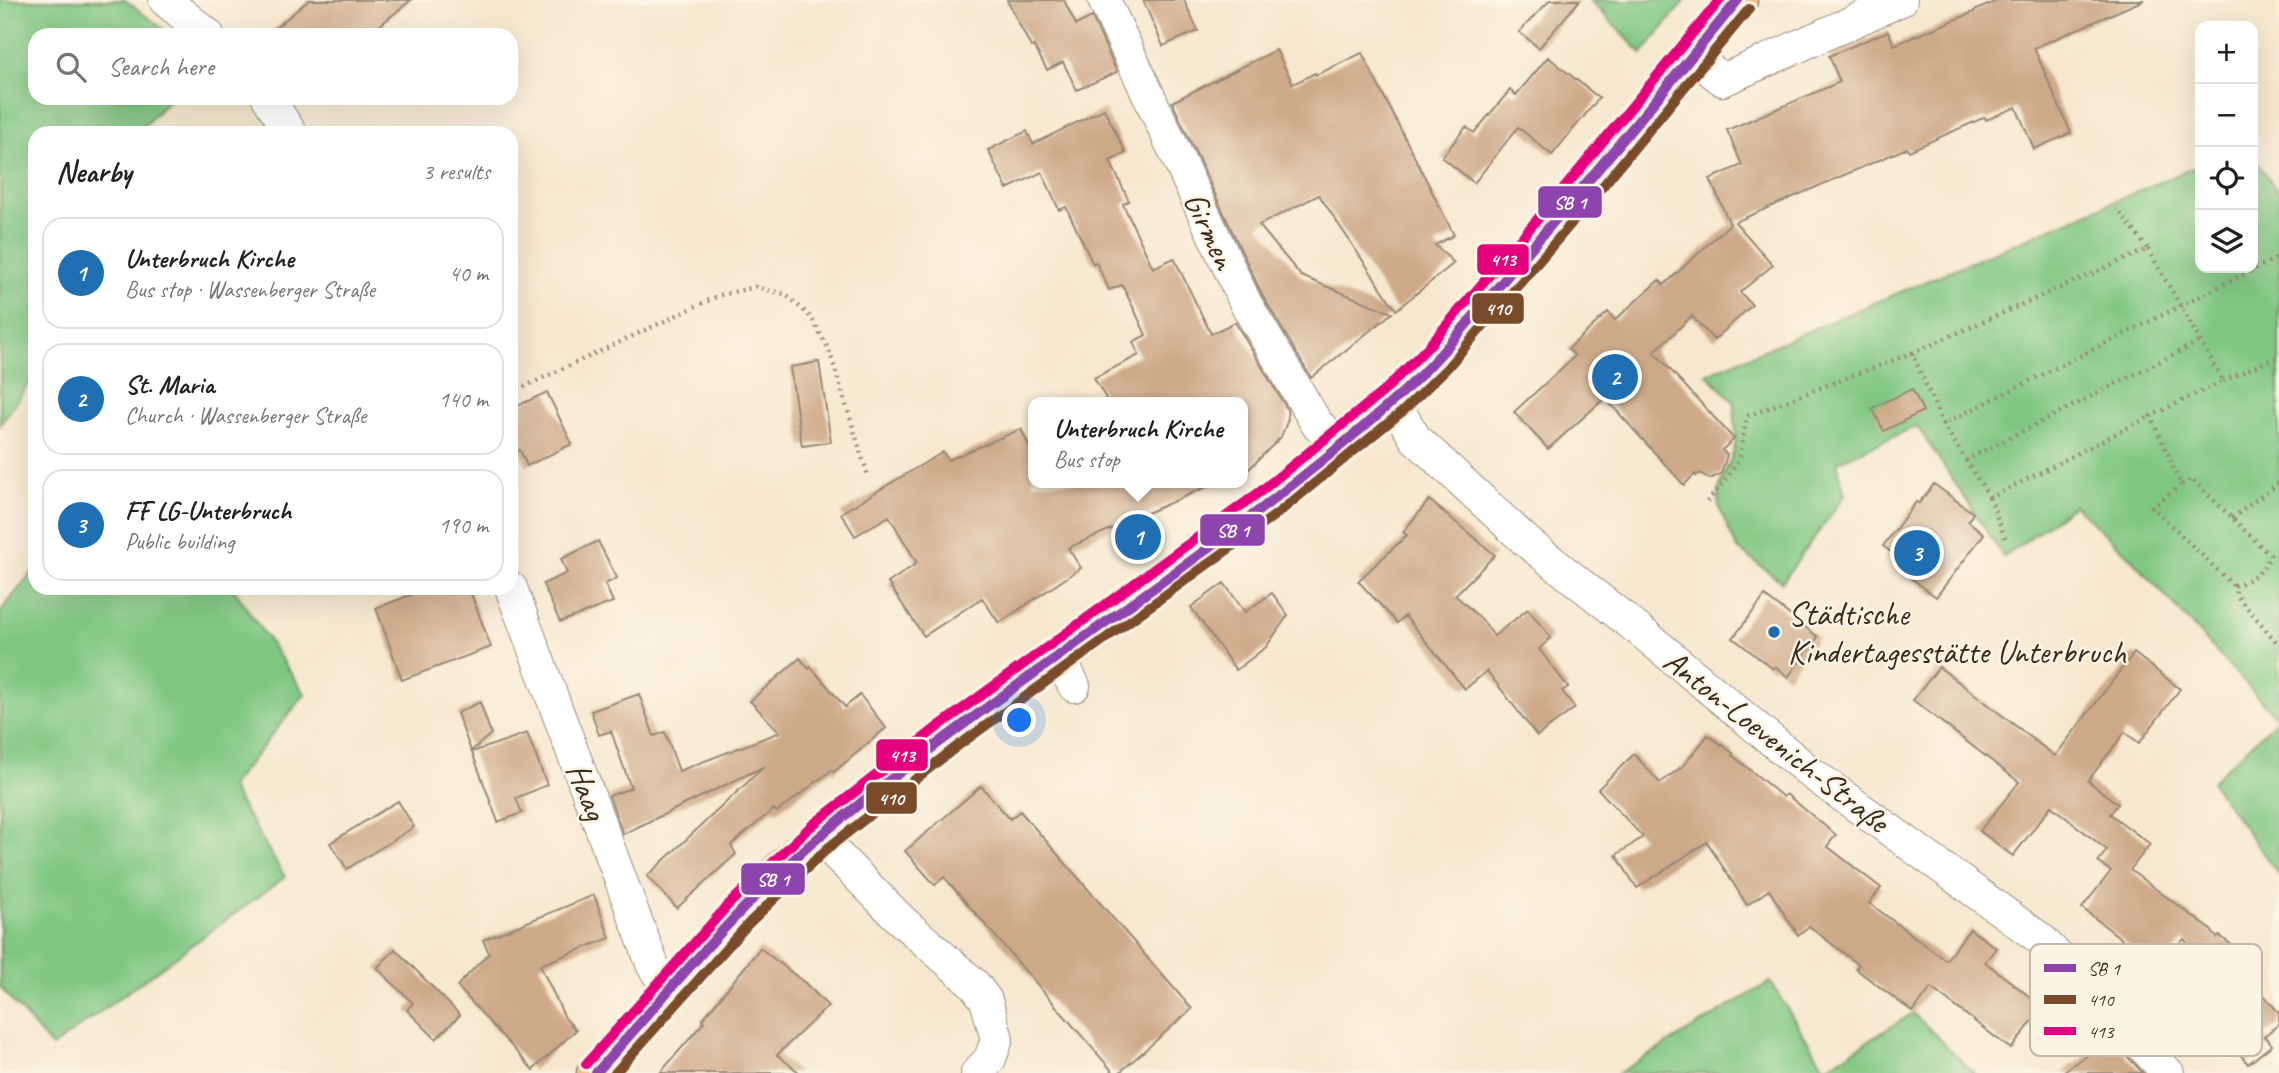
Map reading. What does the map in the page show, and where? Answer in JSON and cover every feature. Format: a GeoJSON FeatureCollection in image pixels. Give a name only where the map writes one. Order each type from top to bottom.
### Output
{"type":"FeatureCollection","features":[{"type":"Feature","properties":{"kind":"main road"},"geometry":{"type":"LineString","coordinates":[[596,1073],[748,904],[819,837],[947,737],[1067,671],[1393,401],[1436,359],[1738,0]]}},
{"type":"Feature","properties":{"kind":"street"},"geometry":{"type":"LineString","coordinates":[[165,0],[199,28]]}},
{"type":"Feature","properties":{"kind":"street","name":"Girmen"},"geometry":{"type":"LineString","coordinates":[[1104,0],[1246,304],[1317,424],[1342,445]]}},
{"type":"Feature","properties":{"kind":"street"},"geometry":{"type":"LineString","coordinates":[[1692,56],[1723,80],[1901,0]]}},
{"type":"Feature","properties":{"kind":"street"},"geometry":{"type":"LineString","coordinates":[[273,105],[286,126]]}},
{"type":"Feature","properties":{"kind":"street","name":"Anton-Loevenich-Straße"},"geometry":{"type":"LineString","coordinates":[[1393,401],[1415,438],[1527,542],[1644,634],[1811,772],[2046,944]]}},
{"type":"Feature","properties":{"kind":"street","name":"Haag"},"geometry":{"type":"LineString","coordinates":[[514,595],[653,966],[670,991]]}},
{"type":"Feature","properties":{"kind":"street"},"geometry":{"type":"LineString","coordinates":[[819,837],[901,920],[974,984],[986,1000],[997,1039],[990,1059],[977,1073]]}},
{"type":"Feature","properties":{"kind":"street","name":"Anton-Loevenich-Straße"},"geometry":{"type":"LineString","coordinates":[[2152,1056],[2168,1073]]}},
{"type":"Feature","properties":{"kind":"path"},"geometry":{"type":"LineString","coordinates":[[2117,209],[2148,249],[2222,381]]}},
{"type":"Feature","properties":{"kind":"path"},"geometry":{"type":"LineString","coordinates":[[1707,502],[1739,460],[1747,416],[1912,354],[2148,249]]}},
{"type":"Feature","properties":{"kind":"path"},"geometry":{"type":"LineString","coordinates":[[1943,424],[2279,257]]}},
{"type":"Feature","properties":{"kind":"path"},"geometry":{"type":"LineString","coordinates":[[518,390],[720,295],[755,287],[785,294],[811,317],[829,349],[867,476]]}},
{"type":"Feature","properties":{"kind":"path"},"geometry":{"type":"LineString","coordinates":[[1966,460],[2200,341]]}},
{"type":"Feature","properties":{"kind":"path"},"geometry":{"type":"LineString","coordinates":[[1912,354],[1943,424],[1990,498],[2005,538]]}},
{"type":"Feature","properties":{"kind":"path"},"geometry":{"type":"LineString","coordinates":[[1990,498],[2222,381],[2279,356]]}},
{"type":"Feature","properties":{"kind":"path"},"geometry":{"type":"LineString","coordinates":[[2151,416],[2181,485]]}},
{"type":"Feature","properties":{"kind":"path"},"geometry":{"type":"LineString","coordinates":[[2234,586],[2249,581],[2266,565],[2270,555],[2192,479],[2152,507],[2234,586],[2237,596],[2279,645]]}},
{"type":"Feature","properties":{"kind":"path"},"geometry":{"type":"LineString","coordinates":[[2232,518],[2279,483]]}},
{"type":"Feature","properties":{"kind":"green space"},"geometry":{"type":"Polygon","coordinates":[[[0,0],[125,0],[162,28],[28,28],[28,105],[164,105],[144,126],[28,126],[28,385],[0,425],[0,0]]]}},
{"type":"Feature","properties":{"kind":"green space"},"geometry":{"type":"Polygon","coordinates":[[[1590,0],[1685,0],[1642,54],[1590,0]]]}},
{"type":"Feature","properties":{"kind":"green space"},"geometry":{"type":"Polygon","coordinates":[[[2258,164],[2279,193],[2279,875],[2211,782],[2278,719],[2128,555],[2074,505],[2004,557],[1917,426],[1837,462],[1845,495],[1782,582],[1737,548],[1720,510],[1720,485],[1735,446],[1734,402],[1707,374],[2195,167],[2195,273],[2258,273],[2258,164]]]}},
{"type":"Feature","properties":{"kind":"green space"},"geometry":{"type":"Polygon","coordinates":[[[28,577],[28,595],[238,595],[305,694],[230,787],[285,877],[52,1047],[0,987],[0,612],[28,577]]]}},
{"type":"Feature","properties":{"kind":"green space"},"geometry":{"type":"Polygon","coordinates":[[[1770,982],[1825,1068],[1913,1013],[1974,1073],[1619,1073],[1770,982]]]}},
{"type":"Feature","properties":{"kind":"building"},"geometry":{"type":"Polygon","coordinates":[[[309,0],[411,0],[377,28],[275,28],[309,0]]]}},
{"type":"Feature","properties":{"kind":"building"},"geometry":{"type":"Polygon","coordinates":[[[1007,0],[1064,0],[1076,25],[1092,17],[1117,72],[1077,90],[1063,62],[1047,70],[1034,46],[1031,47],[1007,0]]]}},
{"type":"Feature","properties":{"kind":"building"},"geometry":{"type":"Polygon","coordinates":[[[1143,0],[1184,0],[1198,31],[1163,46],[1143,0]]]}},
{"type":"Feature","properties":{"kind":"building"},"geometry":{"type":"Polygon","coordinates":[[[1550,0],[1580,0],[1539,48],[1519,32],[1550,0]]]}},
{"type":"Feature","properties":{"kind":"building"},"geometry":{"type":"Polygon","coordinates":[[[1999,0],[2144,0],[2034,48],[2071,133],[2034,149],[2016,107],[1986,120],[1985,117],[1909,151],[1907,148],[1735,222],[1773,265],[1740,292],[1752,305],[1714,340],[1692,316],[1654,352],[1734,439],[1722,450],[1727,455],[1721,474],[1710,479],[1700,473],[1696,476],[1695,474],[1684,485],[1605,398],[1548,449],[1514,412],[1575,356],[1568,349],[1608,312],[1615,320],[1659,280],[1664,285],[1730,224],[1710,179],[1742,165],[1727,130],[1840,82],[1829,56],[1888,31],[1894,45],[1999,0]]]}},
{"type":"Feature","properties":{"kind":"building"},"geometry":{"type":"Polygon","coordinates":[[[1276,50],[1293,84],[1362,53],[1454,235],[1435,245],[1454,263],[1396,310],[1319,195],[1259,225],[1301,276],[1392,313],[1311,378],[1262,295],[1172,102],[1276,50]]]}},
{"type":"Feature","properties":{"kind":"building"},"geometry":{"type":"Polygon","coordinates":[[[1548,57],[1599,98],[1552,155],[1518,127],[1474,183],[1442,157],[1466,127],[1474,133],[1510,90],[1516,95],[1548,57]]]}},
{"type":"Feature","properties":{"kind":"building"},"geometry":{"type":"Polygon","coordinates":[[[1104,109],[1126,153],[1110,161],[1129,201],[1123,204],[1153,268],[1174,258],[1211,334],[1235,322],[1287,409],[1288,419],[1281,437],[1248,470],[1248,397],[1105,397],[1094,378],[1139,355],[1133,342],[1146,335],[1122,285],[1109,290],[1096,262],[1093,264],[1066,207],[1059,210],[1042,172],[1007,189],[988,150],[1027,131],[1033,144],[1104,109]]]}},
{"type":"Feature","properties":{"kind":"building"},"geometry":{"type":"Polygon","coordinates":[[[819,362],[831,442],[802,446],[790,367],[819,362]]]}},
{"type":"Feature","properties":{"kind":"building"},"geometry":{"type":"Polygon","coordinates":[[[1912,389],[1923,411],[1884,431],[1872,408],[1912,389]]]}},
{"type":"Feature","properties":{"kind":"building"},"geometry":{"type":"Polygon","coordinates":[[[547,392],[572,444],[527,466],[520,450],[518,451],[518,406],[547,392]]]}},
{"type":"Feature","properties":{"kind":"building"},"geometry":{"type":"Polygon","coordinates":[[[1021,429],[1028,444],[1028,488],[1204,488],[1068,548],[1081,568],[999,623],[982,598],[924,636],[888,583],[917,563],[889,516],[855,536],[841,513],[943,452],[948,460],[1021,429]]]}},
{"type":"Feature","properties":{"kind":"building"},"geometry":{"type":"Polygon","coordinates":[[[1934,484],[1973,513],[1968,521],[1984,534],[1936,597],[1898,568],[1903,561],[1883,546],[1916,502],[1919,503],[1934,484]]]}},
{"type":"Feature","properties":{"kind":"building"},"geometry":{"type":"Polygon","coordinates":[[[1429,500],[1495,555],[1455,595],[1483,621],[1494,636],[1528,609],[1551,638],[1539,649],[1568,687],[1562,691],[1575,708],[1537,736],[1487,671],[1465,689],[1405,616],[1397,623],[1358,581],[1407,535],[1403,532],[1429,500]]]}},
{"type":"Feature","properties":{"kind":"building"},"geometry":{"type":"Polygon","coordinates":[[[598,541],[617,578],[605,584],[613,602],[560,622],[543,584],[567,573],[561,559],[598,541]]]}},
{"type":"Feature","properties":{"kind":"building"},"geometry":{"type":"Polygon","coordinates":[[[1224,583],[1245,612],[1272,593],[1288,615],[1266,647],[1236,670],[1191,607],[1224,583]]]}},
{"type":"Feature","properties":{"kind":"building"},"geometry":{"type":"Polygon","coordinates":[[[410,595],[472,595],[491,647],[402,680],[376,608],[410,595]]]}},
{"type":"Feature","properties":{"kind":"building","name":"Städtische Kindertagesstätte Unterbruch"},"geometry":{"type":"Polygon","coordinates":[[[1765,596],[1818,637],[1788,677],[1775,666],[1773,669],[1733,638],[1765,596]]]}},
{"type":"Feature","properties":{"kind":"building"},"geometry":{"type":"Polygon","coordinates":[[[2134,653],[2180,689],[2139,743],[2125,732],[2088,781],[2118,804],[2110,814],[2150,844],[2130,870],[2210,929],[2217,938],[2220,936],[2230,944],[2188,944],[2184,939],[2180,944],[2128,944],[2082,908],[2111,871],[2098,862],[2107,850],[2051,806],[2013,856],[1980,831],[2019,782],[1913,700],[1939,667],[2055,756],[2134,653]]]}},
{"type":"Feature","properties":{"kind":"building"},"geometry":{"type":"Polygon","coordinates":[[[800,658],[845,707],[860,695],[886,728],[834,772],[832,770],[777,812],[774,809],[731,845],[736,854],[677,908],[647,876],[765,766],[623,834],[609,796],[631,788],[611,731],[599,735],[591,711],[639,694],[654,736],[665,732],[679,771],[780,732],[750,701],[800,658]]]}},
{"type":"Feature","properties":{"kind":"building"},"geometry":{"type":"Polygon","coordinates":[[[480,702],[491,734],[471,751],[457,713],[480,702]]]}},
{"type":"Feature","properties":{"kind":"building"},"geometry":{"type":"Polygon","coordinates":[[[527,733],[547,785],[516,798],[522,813],[498,822],[472,752],[527,733]]]}},
{"type":"Feature","properties":{"kind":"building"},"geometry":{"type":"Polygon","coordinates":[[[1708,735],[1783,797],[1786,794],[1836,835],[1827,846],[1881,888],[1869,903],[1946,960],[1970,929],[1996,948],[1985,962],[2030,997],[2030,1024],[2011,1049],[1931,988],[1913,1012],[1856,969],[1859,965],[1809,926],[1798,935],[1769,890],[1747,905],[1707,842],[1637,888],[1616,855],[1643,837],[1598,789],[1634,754],[1660,783],[1683,766],[1708,735]]]}},
{"type":"Feature","properties":{"kind":"building"},"geometry":{"type":"Polygon","coordinates":[[[981,786],[1010,819],[1020,811],[1192,1009],[1119,1073],[1114,1073],[944,877],[935,885],[905,851],[981,786]]]}},
{"type":"Feature","properties":{"kind":"building"},"geometry":{"type":"Polygon","coordinates":[[[398,801],[414,827],[347,869],[330,843],[398,801]]]}},
{"type":"Feature","properties":{"kind":"building"},"geometry":{"type":"Polygon","coordinates":[[[594,895],[610,938],[540,965],[565,1018],[576,1030],[533,1070],[457,986],[489,953],[483,940],[594,895]]]}},
{"type":"Feature","properties":{"kind":"building"},"geometry":{"type":"Polygon","coordinates":[[[760,948],[805,983],[828,1006],[777,1055],[800,1073],[660,1073],[704,1022],[702,1020],[760,948]]]}},
{"type":"Feature","properties":{"kind":"building"},"geometry":{"type":"Polygon","coordinates":[[[395,949],[460,1015],[436,1039],[407,1010],[413,1003],[377,968],[395,949]]]}},
{"type":"Feature","properties":{"kind":"building"},"geometry":{"type":"Polygon","coordinates":[[[2262,993],[2279,1013],[2279,1024],[2264,1036],[2272,1045],[2262,1053],[2262,993]]]}},
{"type":"Feature","properties":{"kind":"building"},"geometry":{"type":"Polygon","coordinates":[[[2086,1056],[2127,1056],[2143,1073],[2061,1073],[2086,1056]]]}},
{"type":"Feature","properties":{"kind":"building"},"geometry":{"type":"Polygon","coordinates":[[[2241,1056],[2258,1056],[2248,1064],[2241,1056]]]}},
{"type":"Feature","properties":{"kind":"transit line","name":"413"},"geometry":{"type":"LineString","coordinates":[[586,1064],[729,904],[810,827],[939,726],[1261,491],[1384,391],[1426,349],[1720,0]]}},
{"type":"Feature","properties":{"kind":"transit line"},"geometry":{"type":"LineString","coordinates":[[596,1073],[731,921],[819,837],[961,726],[1252,515],[1323,460],[1410,386],[1474,316],[1738,0]]}},
{"type":"Feature","properties":{"kind":"transit line","name":"410"},"geometry":{"type":"LineString","coordinates":[[615,1073],[749,923],[828,848],[955,748],[1278,513],[1403,411],[1447,368],[1588,204],[1749,9]]}},
{"type":"Feature","properties":{"kind":"place","name":"St. Maria"},"geometry":{"type":"Point","coordinates":[1615,377]}},
{"type":"Feature","properties":{"kind":"place","name":"Unterbruch Kirche"},"geometry":{"type":"Point","coordinates":[1138,537]}},
{"type":"Feature","properties":{"kind":"place","name":"FF LG-Unterbruch"},"geometry":{"type":"Point","coordinates":[1917,553]}},
{"type":"Feature","properties":{"kind":"place","name":"Städtische Kindertagesstätte Unterbruch"},"geometry":{"type":"Point","coordinates":[1774,632]}}]}
